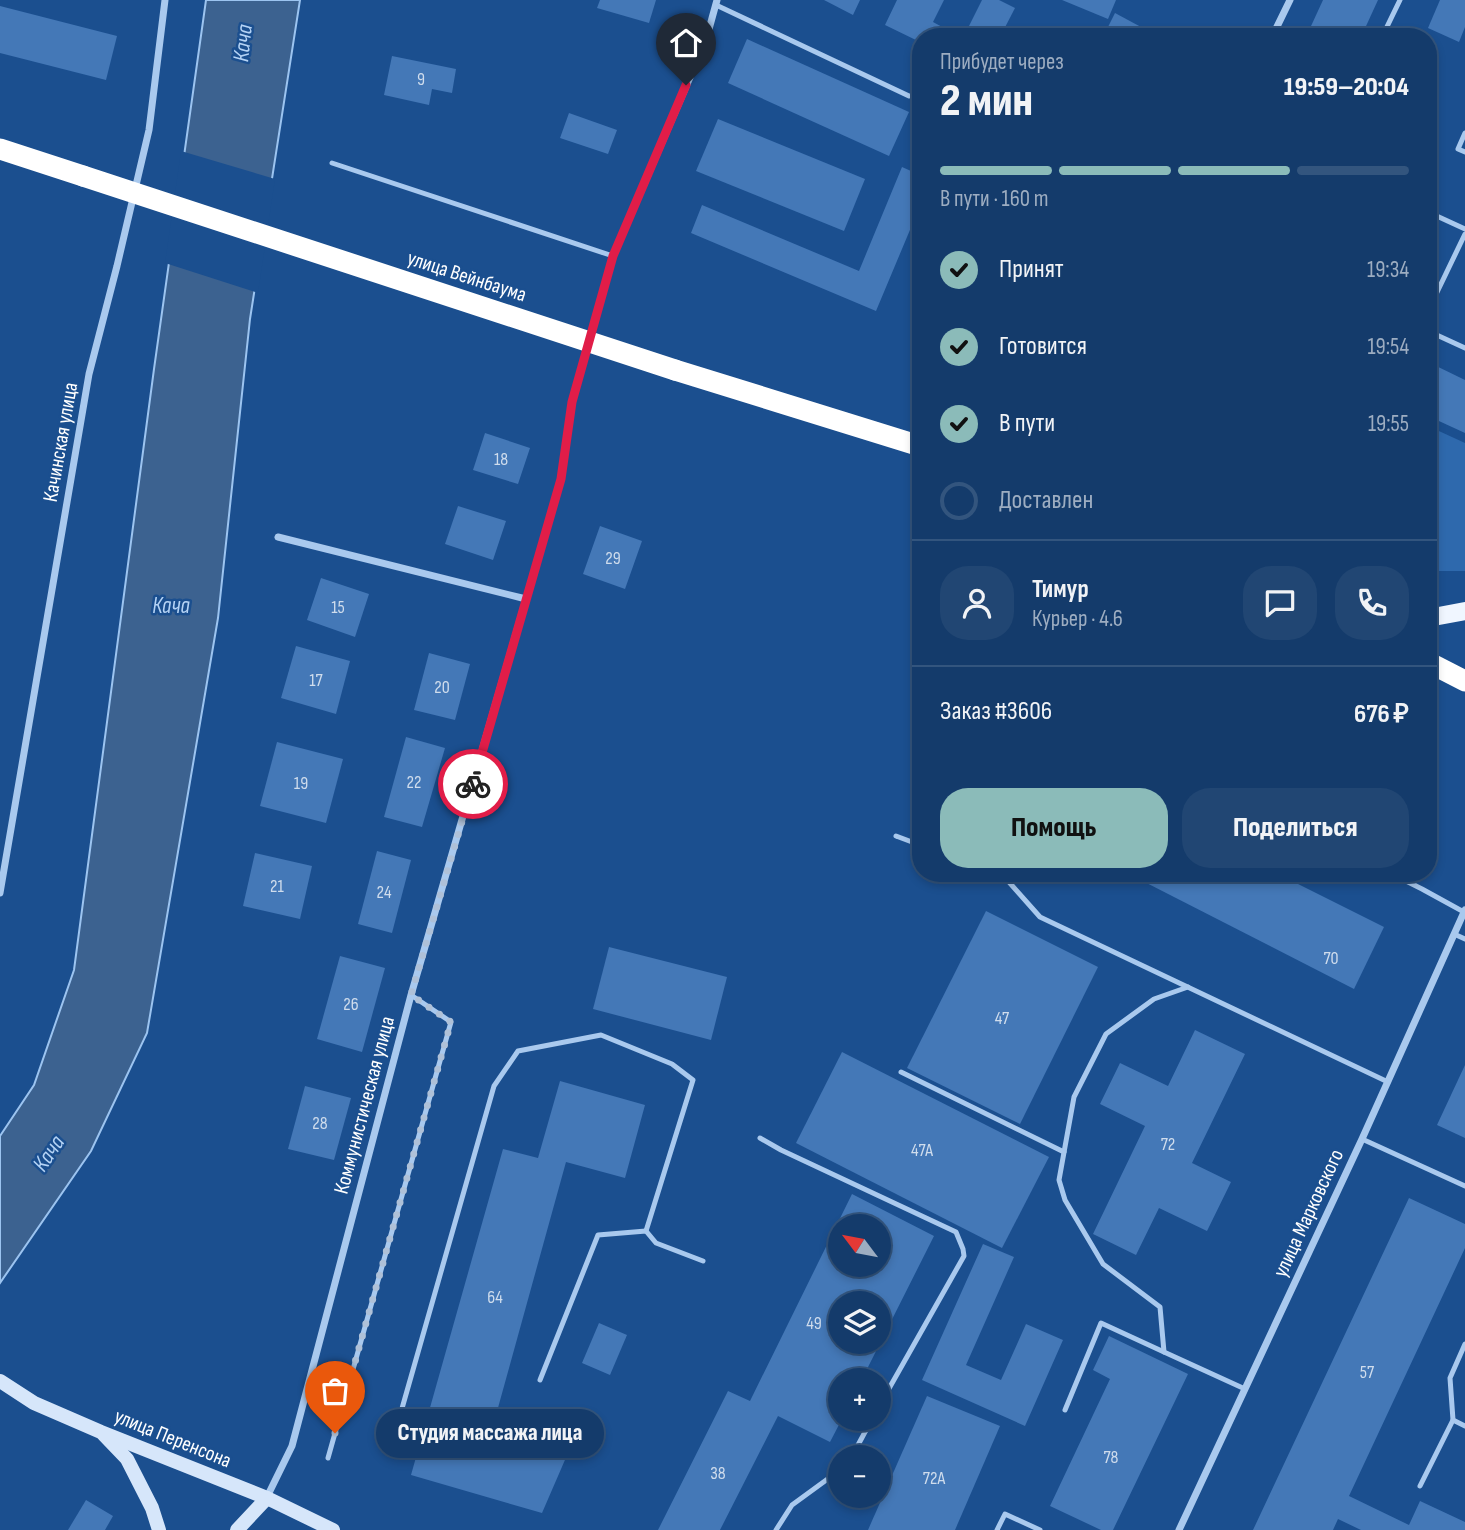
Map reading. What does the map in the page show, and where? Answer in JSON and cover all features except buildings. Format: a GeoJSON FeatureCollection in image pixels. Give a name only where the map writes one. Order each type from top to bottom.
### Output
{"type":"FeatureCollection","features":[{"type":"Feature","properties":{"kind":"highway","name":"улица Вейнбаума"},"geometry":{"type":"LineString","coordinates":[[0,149],[675,370],[912,444]]}},
{"type":"Feature","properties":{"kind":"highway"},"geometry":{"type":"LineString","coordinates":[[1437,667],[1465,681]]}},
{"type":"Feature","properties":{"kind":"main road"},"geometry":{"type":"LineString","coordinates":[[1437,616],[1465,611]]}},
{"type":"Feature","properties":{"kind":"street","name":"Качинская улица"},"geometry":{"type":"LineString","coordinates":[[0,893],[89,374],[149,130],[164,0]]}},
{"type":"Feature","properties":{"kind":"street"},"geometry":{"type":"LineString","coordinates":[[1276,28],[1290,0]]}},
{"type":"Feature","properties":{"kind":"street","name":"Коммунистическая улица"},"geometry":{"type":"LineString","coordinates":[[267,1498],[292,1446],[411,995],[561,479],[572,402],[613,256],[706,40],[716,3]]}},
{"type":"Feature","properties":{"kind":"street"},"geometry":{"type":"LineString","coordinates":[[278,537],[526,600]]}},
{"type":"Feature","properties":{"kind":"street","name":"улица Марковского"},"geometry":{"type":"LineString","coordinates":[[1179,1530],[1362,1139],[1464,911]]}},
{"type":"Feature","properties":{"kind":"street","name":"улица Перенсона"},"geometry":{"type":"LineString","coordinates":[[0,1381],[34,1403],[267,1498],[332,1530]]}},
{"type":"Feature","properties":{"kind":"street"},"geometry":{"type":"LineString","coordinates":[[101,1432],[127,1459],[152,1508],[159,1530]]}},
{"type":"Feature","properties":{"kind":"street"},"geometry":{"type":"LineString","coordinates":[[237,1530],[267,1498]]}},
{"type":"Feature","properties":{"kind":"lane"},"geometry":{"type":"LineString","coordinates":[[1386,28],[1400,0]]}},
{"type":"Feature","properties":{"kind":"lane"},"geometry":{"type":"LineString","coordinates":[[716,3],[909,96]]}},
{"type":"Feature","properties":{"kind":"lane"},"geometry":{"type":"LineString","coordinates":[[1465,133],[1458,149],[1465,152]]}},
{"type":"Feature","properties":{"kind":"lane"},"geometry":{"type":"LineString","coordinates":[[332,163],[613,256]]}},
{"type":"Feature","properties":{"kind":"lane"},"geometry":{"type":"LineString","coordinates":[[1437,217],[1465,231],[1437,292]]}},
{"type":"Feature","properties":{"kind":"lane"},"geometry":{"type":"LineString","coordinates":[[1437,335],[1465,348]]}},
{"type":"Feature","properties":{"kind":"lane"},"geometry":{"type":"LineString","coordinates":[[896,836],[912,842]]}},
{"type":"Feature","properties":{"kind":"lane"},"geometry":{"type":"LineString","coordinates":[[1009,882],[1040,917],[1388,1082]]}},
{"type":"Feature","properties":{"kind":"lane"},"geometry":{"type":"LineString","coordinates":[[1409,882],[1464,911]]}},
{"type":"Feature","properties":{"kind":"lane"},"geometry":{"type":"LineString","coordinates":[[1454,933],[1465,939]]}},
{"type":"Feature","properties":{"kind":"lane"},"geometry":{"type":"LineString","coordinates":[[1164,1352],[1160,1307],[1103,1264],[1065,1200],[1059,1180],[1074,1097],[1105,1034],[1153,999],[1188,987]]}},
{"type":"Feature","properties":{"kind":"lane"},"geometry":{"type":"LineString","coordinates":[[328,1458],[451,1022],[411,995]]}},
{"type":"Feature","properties":{"kind":"lane"},"geometry":{"type":"LineString","coordinates":[[389,1454],[494,1086],[517,1051],[601,1035],[672,1064],[693,1080],[646,1231]]}},
{"type":"Feature","properties":{"kind":"lane"},"geometry":{"type":"LineString","coordinates":[[901,1072],[1064,1152]]}},
{"type":"Feature","properties":{"kind":"lane"},"geometry":{"type":"LineString","coordinates":[[760,1138],[956,1232],[964,1256],[891,1385]]}},
{"type":"Feature","properties":{"kind":"lane"},"geometry":{"type":"LineString","coordinates":[[1362,1139],[1465,1186]]}},
{"type":"Feature","properties":{"kind":"lane"},"geometry":{"type":"LineString","coordinates":[[646,1231],[656,1243],[703,1261]]}},
{"type":"Feature","properties":{"kind":"lane"},"geometry":{"type":"LineString","coordinates":[[540,1380],[597,1235],[646,1231]]}},
{"type":"Feature","properties":{"kind":"lane"},"geometry":{"type":"LineString","coordinates":[[1065,1410],[1101,1323],[1245,1390]]}},
{"type":"Feature","properties":{"kind":"lane"},"geometry":{"type":"LineString","coordinates":[[1420,1486],[1453,1420],[1450,1378],[1465,1344]]}},
{"type":"Feature","properties":{"kind":"lane"},"geometry":{"type":"LineString","coordinates":[[1453,1420],[1465,1426]]}},
{"type":"Feature","properties":{"kind":"lane"},"geometry":{"type":"LineString","coordinates":[[776,1530],[792,1505],[828,1479]]}},
{"type":"Feature","properties":{"kind":"lane"},"geometry":{"type":"LineString","coordinates":[[997,1530],[1005,1514],[1040,1530]]}},
{"type":"Feature","properties":{"kind":"shaded area"},"geometry":{"type":"Polygon","coordinates":[[[1437,430],[1465,443],[1465,571],[1437,571],[1437,430]]]}},
{"type":"Feature","properties":{"kind":"water","name":"Кача"},"geometry":{"type":"Polygon","coordinates":[[[206,0],[300,0],[250,319],[218,618],[147,1033],[91,1151],[0,1283],[0,1136],[34,1085],[74,970],[206,0]]]}},
{"type":"Feature","properties":{"kind":"pier"},"geometry":{"type":"Polygon","coordinates":[[[181,151],[275,179],[258,293],[165,263],[181,151]]]}},
{"type":"Feature","properties":{"kind":"way so far"},"geometry":{"type":"LineString","coordinates":[[335,1433],[451,1022],[411,995],[473,784]]}},
{"type":"Feature","properties":{"kind":"place","name":"Студия массажа лица"},"geometry":{"type":"Point","coordinates":[335,1433]}},
{"type":"Feature","properties":{"kind":"route"},"geometry":{"type":"LineString","coordinates":[[473,784],[561,479],[572,402],[613,256],[686,85]]}}]}
